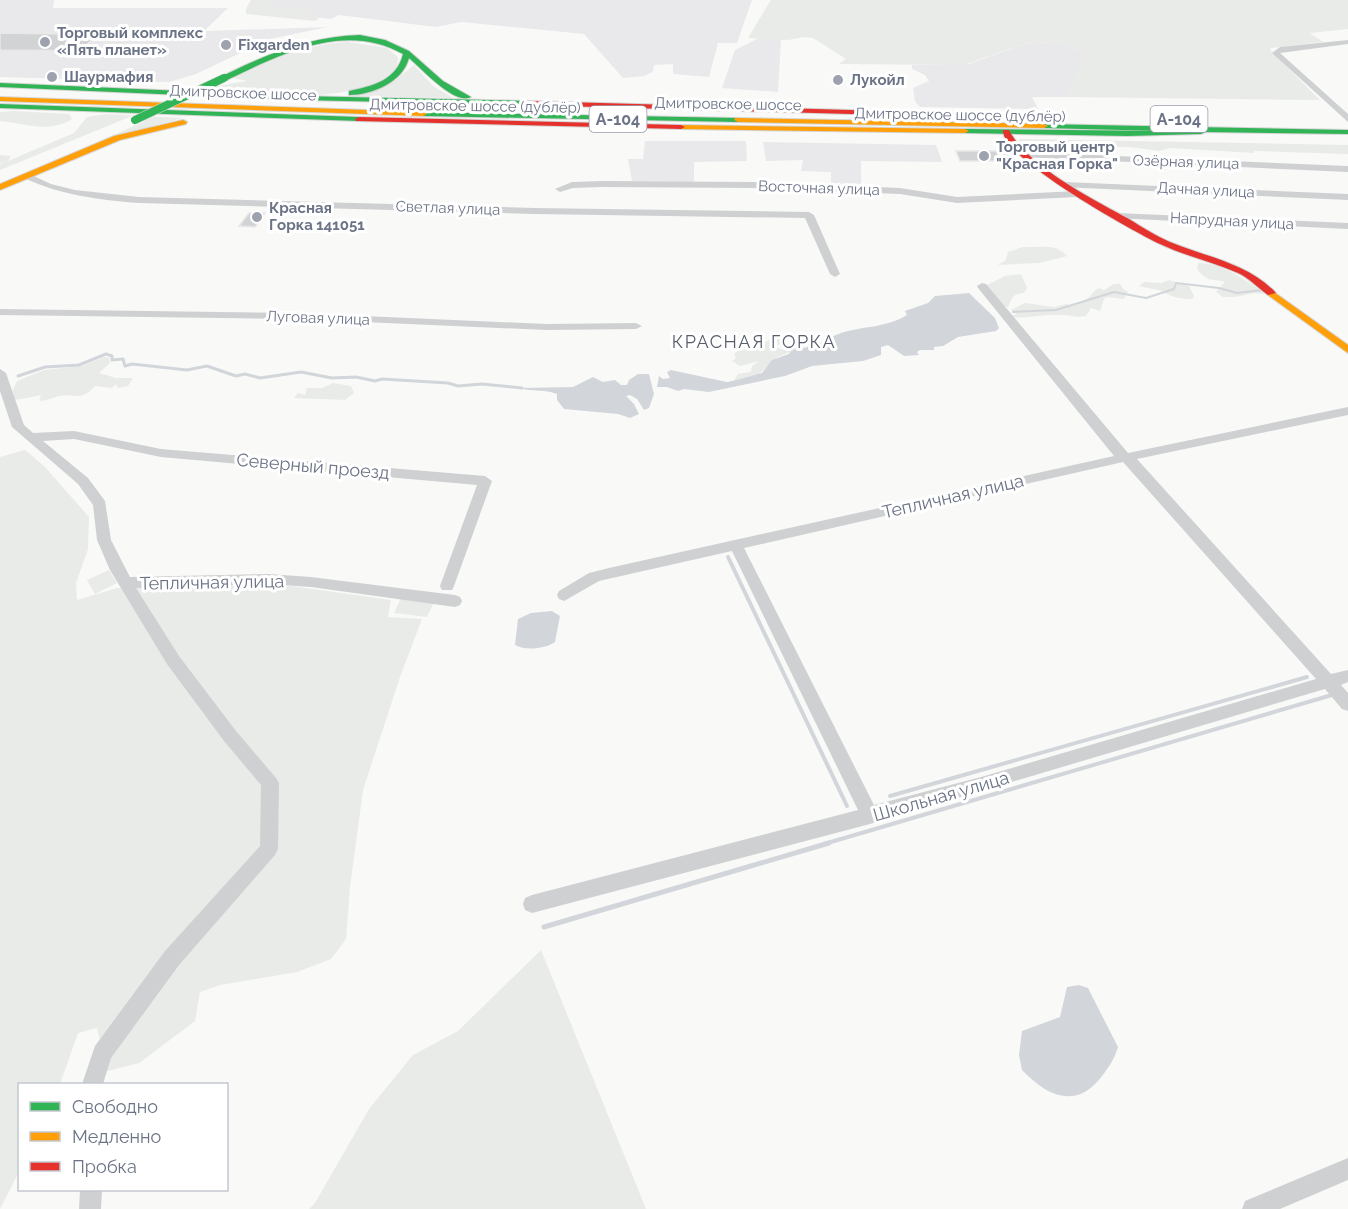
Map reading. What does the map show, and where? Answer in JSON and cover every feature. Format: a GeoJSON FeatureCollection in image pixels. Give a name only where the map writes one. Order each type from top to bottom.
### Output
{"type":"FeatureCollection","features":[{"type":"Feature","properties":{"kind":"main road"},"geometry":{"type":"LineString","coordinates":[[0,179],[135,120],[283,51],[332,39],[383,41],[407,52],[443,88],[462,96],[504,103]]}},
{"type":"Feature","properties":{"kind":"main road"},"geometry":{"type":"LineString","coordinates":[[298,98],[352,93],[383,84],[403,71],[407,62],[407,52]]}},
{"type":"Feature","properties":{"kind":"main road","name":"Дмитровское шоссе (дублёр)"},"geometry":{"type":"LineString","coordinates":[[0,85],[298,98],[773,108],[1003,117]]}},
{"type":"Feature","properties":{"kind":"main road","name":"Дмитровское шоссе"},"geometry":{"type":"LineString","coordinates":[[0,92],[381,107],[1348,120]]}},
{"type":"Feature","properties":{"kind":"main road","name":"Дмитровское шоссе"},"geometry":{"type":"LineString","coordinates":[[0,99],[356,114],[1348,132]]}},
{"type":"Feature","properties":{"kind":"main road","name":"Дмитровское шоссе (дублёр)"},"geometry":{"type":"LineString","coordinates":[[0,106],[263,117],[524,124],[1127,134],[1237,130]]}},
{"type":"Feature","properties":{"kind":"main road"},"geometry":{"type":"LineString","coordinates":[[0,187],[141,131],[208,119],[263,117]]}},
{"type":"Feature","properties":{"kind":"main road"},"geometry":{"type":"LineString","coordinates":[[1006,132],[1009,140],[1024,155],[1077,194],[1165,243],[1244,272],[1348,350]]}},
{"type":"Feature","properties":{"kind":"main road"},"geometry":{"type":"LineString","coordinates":[[0,174],[35,164]]}},
{"type":"Feature","properties":{"kind":"street"},"geometry":{"type":"LineString","coordinates":[[1348,42],[1280,49],[1276,53],[1348,120]]}},
{"type":"Feature","properties":{"kind":"street","name":"Озёрная улица"},"geometry":{"type":"LineString","coordinates":[[1024,155],[1348,169]]}},
{"type":"Feature","properties":{"kind":"street","name":"Светлая улица"},"geometry":{"type":"LineString","coordinates":[[27,176],[54,189],[133,198],[588,214],[809,215],[835,274]]}},
{"type":"Feature","properties":{"kind":"street","name":"Восточная улица"},"geometry":{"type":"LineString","coordinates":[[560,189],[572,185],[602,184],[753,185],[873,189],[957,200],[1077,194]]}},
{"type":"Feature","properties":{"kind":"street","name":"Дачная улица"},"geometry":{"type":"LineString","coordinates":[[1064,185],[1348,197]]}},
{"type":"Feature","properties":{"kind":"street","name":"Напрудная улица"},"geometry":{"type":"LineString","coordinates":[[1117,216],[1348,226]]}},
{"type":"Feature","properties":{"kind":"street"},"geometry":{"type":"LineString","coordinates":[[982,286],[1118,452],[1127,457],[1348,704]]}},
{"type":"Feature","properties":{"kind":"street","name":"Луговая улица"},"geometry":{"type":"LineString","coordinates":[[0,312],[296,316],[547,327],[636,326]]}},
{"type":"Feature","properties":{"kind":"street"},"geometry":{"type":"LineString","coordinates":[[0,373],[25,433]]}},
{"type":"Feature","properties":{"kind":"street","name":"Тепличная улица"},"geometry":{"type":"LineString","coordinates":[[564,595],[594,577],[1127,457],[1348,411]]}},
{"type":"Feature","properties":{"kind":"street","name":"Тепличная улица"},"geometry":{"type":"LineString","coordinates":[[25,433],[62,461],[83,481],[100,504],[104,540],[115,566],[127,583],[268,579],[311,582],[455,601]]}},
{"type":"Feature","properties":{"kind":"street","name":"Северный проезд"},"geometry":{"type":"LineString","coordinates":[[25,433],[74,435],[161,453],[485,481],[447,586]]}},
{"type":"Feature","properties":{"kind":"street"},"geometry":{"type":"LineString","coordinates":[[736,545],[870,816]]}},
{"type":"Feature","properties":{"kind":"street"},"geometry":{"type":"LineString","coordinates":[[93,1083],[102,1053],[172,958],[269,849],[270,783],[230,736],[173,660],[127,583]]}},
{"type":"Feature","properties":{"kind":"street","name":"Школьная улица"},"geometry":{"type":"LineString","coordinates":[[532,904],[870,816],[1348,676]]}},
{"type":"Feature","properties":{"kind":"street"},"geometry":{"type":"LineString","coordinates":[[1253,1209],[1348,1169]]}},
{"type":"Feature","properties":{"kind":"street"},"geometry":{"type":"LineString","coordinates":[[90,1209],[91,1191]]}},
{"type":"Feature","properties":{"kind":"shaded area"},"geometry":{"type":"Polygon","coordinates":[[[0,0],[54,0],[53,8],[228,8],[204,31],[328,27],[270,39],[196,74],[169,82],[0,77],[0,0]]]}},
{"type":"Feature","properties":{"kind":"shaded area"},"geometry":{"type":"Polygon","coordinates":[[[251,0],[270,0],[272,7],[310,11],[312,16],[319,19],[314,21],[246,14],[251,0]]]}},
{"type":"Feature","properties":{"kind":"shaded area"},"geometry":{"type":"Polygon","coordinates":[[[268,0],[752,0],[737,43],[718,43],[709,77],[673,74],[673,64],[654,65],[653,72],[644,76],[623,78],[584,34],[461,22],[436,27],[339,15],[331,19],[266,12],[268,0]]]}},
{"type":"Feature","properties":{"kind":"shaded area"},"geometry":{"type":"Polygon","coordinates":[[[771,0],[1348,0],[1348,29],[1310,33],[1323,42],[1271,48],[1270,50],[1320,100],[1067,97],[1085,52],[1053,42],[1024,44],[964,65],[839,64],[846,59],[813,38],[788,40],[748,38],[771,0]]]}},
{"type":"Feature","properties":{"kind":"shaded area"},"geometry":{"type":"Polygon","coordinates":[[[759,38],[781,39],[778,92],[722,88],[735,50],[759,38]]]}},
{"type":"Feature","properties":{"kind":"shaded area"},"geometry":{"type":"Polygon","coordinates":[[[348,42],[387,48],[398,57],[397,69],[378,81],[332,94],[306,96],[205,92],[217,86],[247,81],[233,78],[289,54],[318,46],[348,42]]]}},
{"type":"Feature","properties":{"kind":"shaded area"},"geometry":{"type":"Polygon","coordinates":[[[1053,42],[1086,52],[1067,97],[1032,97],[1038,109],[920,107],[915,101],[913,88],[929,81],[925,75],[912,69],[912,65],[969,64],[1024,44],[1053,42]]]}},
{"type":"Feature","properties":{"kind":"shaded area"},"geometry":{"type":"Polygon","coordinates":[[[414,65],[433,86],[453,98],[353,96],[394,81],[414,65]]]}},
{"type":"Feature","properties":{"kind":"shaded area"},"geometry":{"type":"Polygon","coordinates":[[[0,112],[69,114],[72,119],[45,127],[0,121],[0,112]]]}},
{"type":"Feature","properties":{"kind":"shaded area"},"geometry":{"type":"Polygon","coordinates":[[[106,114],[183,118],[131,132],[85,148],[145,121],[132,116],[0,170],[0,164],[4,162],[0,163],[0,155],[11,156],[8,161],[74,133],[87,117],[106,114]]]}},
{"type":"Feature","properties":{"kind":"shaded area"},"geometry":{"type":"Polygon","coordinates":[[[1020,139],[1348,145],[1348,154],[1254,151],[1254,153],[1170,148],[1159,151],[1131,147],[1037,147],[1031,145],[1026,147],[1015,143],[1020,139]]]}},
{"type":"Feature","properties":{"kind":"shaded area"},"geometry":{"type":"Polygon","coordinates":[[[645,141],[746,141],[747,161],[694,162],[694,182],[632,181],[628,159],[643,159],[645,141]]]}},
{"type":"Feature","properties":{"kind":"shaded area"},"geometry":{"type":"Polygon","coordinates":[[[763,142],[936,145],[942,162],[861,161],[861,185],[831,186],[831,172],[801,171],[803,160],[766,161],[763,142]]]}},
{"type":"Feature","properties":{"kind":"shaded area"},"geometry":{"type":"Polygon","coordinates":[[[1023,247],[1058,249],[1067,256],[1039,263],[998,265],[1006,260],[1008,252],[1023,247]]]}},
{"type":"Feature","properties":{"kind":"shaded area"},"geometry":{"type":"Polygon","coordinates":[[[1198,263],[1218,266],[1269,294],[1254,293],[1223,297],[1216,292],[1225,282],[1204,276],[1197,269],[1198,263]]]}},
{"type":"Feature","properties":{"kind":"shaded area"},"geometry":{"type":"Polygon","coordinates":[[[1021,274],[1027,288],[1024,293],[1013,297],[1008,307],[1001,306],[985,286],[1005,276],[1021,274]]]}},
{"type":"Feature","properties":{"kind":"shaded area"},"geometry":{"type":"Polygon","coordinates":[[[1169,280],[1189,286],[1194,296],[1192,299],[1183,299],[1139,286],[1144,282],[1161,283],[1169,280]]]}},
{"type":"Feature","properties":{"kind":"shaded area"},"geometry":{"type":"Polygon","coordinates":[[[1114,284],[1120,284],[1124,290],[1128,291],[1124,299],[1107,297],[1100,311],[1091,308],[1086,316],[1011,317],[1016,314],[1011,310],[1025,303],[1054,307],[1066,304],[1073,306],[1095,290],[1099,288],[1104,290],[1114,284]]]}},
{"type":"Feature","properties":{"kind":"shaded area"},"geometry":{"type":"Polygon","coordinates":[[[969,293],[995,318],[999,328],[996,331],[958,337],[943,346],[934,347],[934,350],[920,350],[917,352],[919,355],[904,356],[888,345],[881,347],[881,355],[863,361],[812,366],[785,376],[709,392],[684,389],[678,391],[667,387],[657,387],[659,376],[663,379],[670,378],[667,372],[671,370],[727,382],[762,373],[772,360],[789,354],[793,348],[828,342],[830,338],[848,331],[898,320],[907,315],[905,311],[928,303],[935,296],[969,293]]]}},
{"type":"Feature","properties":{"kind":"shaded area"},"geometry":{"type":"Polygon","coordinates":[[[774,337],[781,338],[783,342],[782,345],[772,344],[771,347],[792,351],[776,358],[757,376],[734,381],[738,374],[751,372],[752,366],[759,361],[740,366],[732,361],[736,358],[734,354],[739,350],[753,350],[748,345],[765,349],[762,344],[774,337]]]}},
{"type":"Feature","properties":{"kind":"shaded area"},"geometry":{"type":"Polygon","coordinates":[[[105,357],[109,358],[110,363],[99,373],[116,378],[133,378],[128,386],[118,388],[116,384],[112,388],[95,386],[86,394],[64,395],[42,401],[39,401],[41,395],[14,400],[13,390],[17,381],[44,370],[82,366],[105,357]]]}},
{"type":"Feature","properties":{"kind":"shaded area"},"geometry":{"type":"Polygon","coordinates":[[[638,374],[649,374],[654,394],[649,408],[644,410],[637,399],[630,395],[626,396],[634,404],[639,414],[630,418],[618,414],[564,409],[557,400],[557,394],[519,388],[573,387],[593,377],[603,382],[615,380],[621,385],[627,385],[629,380],[638,374]]]}},
{"type":"Feature","properties":{"kind":"shaded area"},"geometry":{"type":"Polygon","coordinates":[[[333,383],[351,386],[354,393],[345,400],[294,398],[298,393],[305,395],[307,388],[322,388],[333,383]]]}},
{"type":"Feature","properties":{"kind":"shaded area"},"geometry":{"type":"Polygon","coordinates":[[[25,450],[44,466],[89,517],[88,549],[76,583],[77,600],[117,588],[270,583],[391,600],[388,617],[422,619],[400,677],[363,790],[350,887],[346,939],[331,959],[297,972],[220,985],[200,992],[195,1021],[139,1063],[107,1071],[97,1028],[78,1033],[60,1083],[18,1083],[18,1174],[0,1209],[0,457],[25,450]]]}},
{"type":"Feature","properties":{"kind":"shaded area"},"geometry":{"type":"Polygon","coordinates":[[[109,570],[117,583],[95,594],[87,580],[109,570]]]}},
{"type":"Feature","properties":{"kind":"shaded area"},"geometry":{"type":"Polygon","coordinates":[[[401,598],[434,602],[427,617],[394,613],[401,598]]]}},
{"type":"Feature","properties":{"kind":"shaded area"},"geometry":{"type":"Polygon","coordinates":[[[552,611],[560,616],[555,642],[535,648],[515,645],[518,619],[531,613],[552,611]]]}},
{"type":"Feature","properties":{"kind":"shaded area"},"geometry":{"type":"Polygon","coordinates":[[[541,950],[646,1209],[309,1209],[315,1203],[369,1109],[413,1055],[458,1031],[541,950]]]}},
{"type":"Feature","properties":{"kind":"shaded area"},"geometry":{"type":"Polygon","coordinates":[[[1079,985],[1088,988],[1118,1047],[1111,1063],[1095,1084],[1075,1096],[1064,1096],[1043,1088],[1022,1070],[1019,1055],[1022,1031],[1060,1017],[1067,987],[1079,985]]]}},
{"type":"Feature","properties":{"kind":"building","name":"Торговый комплекс «Пять планет»"},"geometry":{"type":"Polygon","coordinates":[[[0,33],[98,34],[80,51],[0,50],[0,33]]]}},
{"type":"Feature","properties":{"kind":"building","name":"Торговый центр \"Красная Горка\""},"geometry":{"type":"Polygon","coordinates":[[[956,151],[1008,151],[1012,161],[960,161],[956,151]]]}},
{"type":"Feature","properties":{"kind":"building"},"geometry":{"type":"Polygon","coordinates":[[[249,213],[265,213],[255,227],[239,226],[249,213]]]}},
{"type":"Feature","properties":{"kind":"waterway"},"geometry":{"type":"LineString","coordinates":[[1013,312],[1056,310],[1114,292],[1146,298],[1174,289],[1176,283],[1219,288],[1237,293],[1263,290]]}},
{"type":"Feature","properties":{"kind":"waterway"},"geometry":{"type":"LineString","coordinates":[[18,376],[45,367],[79,365],[106,354],[112,356],[112,360],[123,359],[125,366],[132,364],[187,370],[207,366],[236,376],[245,374],[260,378],[301,372],[332,378],[356,377],[375,381],[382,379],[448,383],[458,386],[482,384],[522,388]]}},
{"type":"Feature","properties":{"kind":"waterway"},"geometry":{"type":"LineString","coordinates":[[728,557],[847,806]]}},
{"type":"Feature","properties":{"kind":"waterway"},"geometry":{"type":"LineString","coordinates":[[890,796],[1307,677]]}},
{"type":"Feature","properties":{"kind":"waterway"},"geometry":{"type":"LineString","coordinates":[[824,844],[1332,695]]}},
{"type":"Feature","properties":{"kind":"waterway"},"geometry":{"type":"LineString","coordinates":[[544,927],[829,843]]}},
{"type":"Feature","properties":{"kind":"traffic: fast"},"geometry":{"type":"LineString","coordinates":[[224,78],[266,59],[313,42],[360,37],[383,41],[404,51],[448,88],[467,97]]}},
{"type":"Feature","properties":{"kind":"traffic: fast"},"geometry":{"type":"LineString","coordinates":[[352,93],[380,85],[395,76],[401,70],[407,52]]}},
{"type":"Feature","properties":{"kind":"traffic: fast"},"geometry":{"type":"LineString","coordinates":[[135,120],[224,78]]}},
{"type":"Feature","properties":{"kind":"traffic: fast"},"geometry":{"type":"LineString","coordinates":[[0,85],[299,98],[528,103]]}},
{"type":"Feature","properties":{"kind":"traffic: fast"},"geometry":{"type":"LineString","coordinates":[[0,106],[359,119]]}},
{"type":"Feature","properties":{"kind":"traffic: fast"},"geometry":{"type":"LineString","coordinates":[[423,114],[738,120]]}},
{"type":"Feature","properties":{"kind":"traffic: fast"},"geometry":{"type":"LineString","coordinates":[[1044,126],[1348,132]]}},
{"type":"Feature","properties":{"kind":"traffic: fast"},"geometry":{"type":"LineString","coordinates":[[965,131],[1127,134],[1201,132]]}},
{"type":"Feature","properties":{"kind":"traffic: slow"},"geometry":{"type":"LineString","coordinates":[[0,99],[423,114]]}},
{"type":"Feature","properties":{"kind":"traffic: slow"},"geometry":{"type":"LineString","coordinates":[[921,114],[1003,117]]}},
{"type":"Feature","properties":{"kind":"traffic: slow"},"geometry":{"type":"LineString","coordinates":[[738,120],[1044,126]]}},
{"type":"Feature","properties":{"kind":"traffic: slow"},"geometry":{"type":"LineString","coordinates":[[0,187],[117,138],[183,122]]}},
{"type":"Feature","properties":{"kind":"traffic: slow"},"geometry":{"type":"LineString","coordinates":[[681,127],[965,131]]}},
{"type":"Feature","properties":{"kind":"traffic: slow"},"geometry":{"type":"LineString","coordinates":[[1271,293],[1348,350]]}},
{"type":"Feature","properties":{"kind":"traffic: jam"},"geometry":{"type":"LineString","coordinates":[[528,103],[921,114]]}},
{"type":"Feature","properties":{"kind":"traffic: jam"},"geometry":{"type":"LineString","coordinates":[[359,119],[681,127]]}},
{"type":"Feature","properties":{"kind":"traffic: jam"},"geometry":{"type":"LineString","coordinates":[[1006,132],[1009,140],[1024,155],[1077,194],[1165,243],[1244,272],[1271,293]]}},
{"type":"Feature","properties":{"kind":"place","name":"Торговый комплекс «Пять планет»"},"geometry":{"type":"Point","coordinates":[45,42]}},
{"type":"Feature","properties":{"kind":"place","name":"Fixgarden"},"geometry":{"type":"Point","coordinates":[226,45]}},
{"type":"Feature","properties":{"kind":"place","name":"Шаурмафия"},"geometry":{"type":"Point","coordinates":[52,77]}},
{"type":"Feature","properties":{"kind":"place","name":"Лукойл"},"geometry":{"type":"Point","coordinates":[838,80]}},
{"type":"Feature","properties":{"kind":"place","name":"Торговый центр \"Красная Горка\""},"geometry":{"type":"Point","coordinates":[984,156]}},
{"type":"Feature","properties":{"kind":"place","name":"Красная Горка 141051"},"geometry":{"type":"Point","coordinates":[257,217]}},
{"type":"Feature","properties":{"kind":"district","name":"КРАСНАЯ ГОРКА"},"geometry":{"type":"Point","coordinates":[754,341]}}]}
